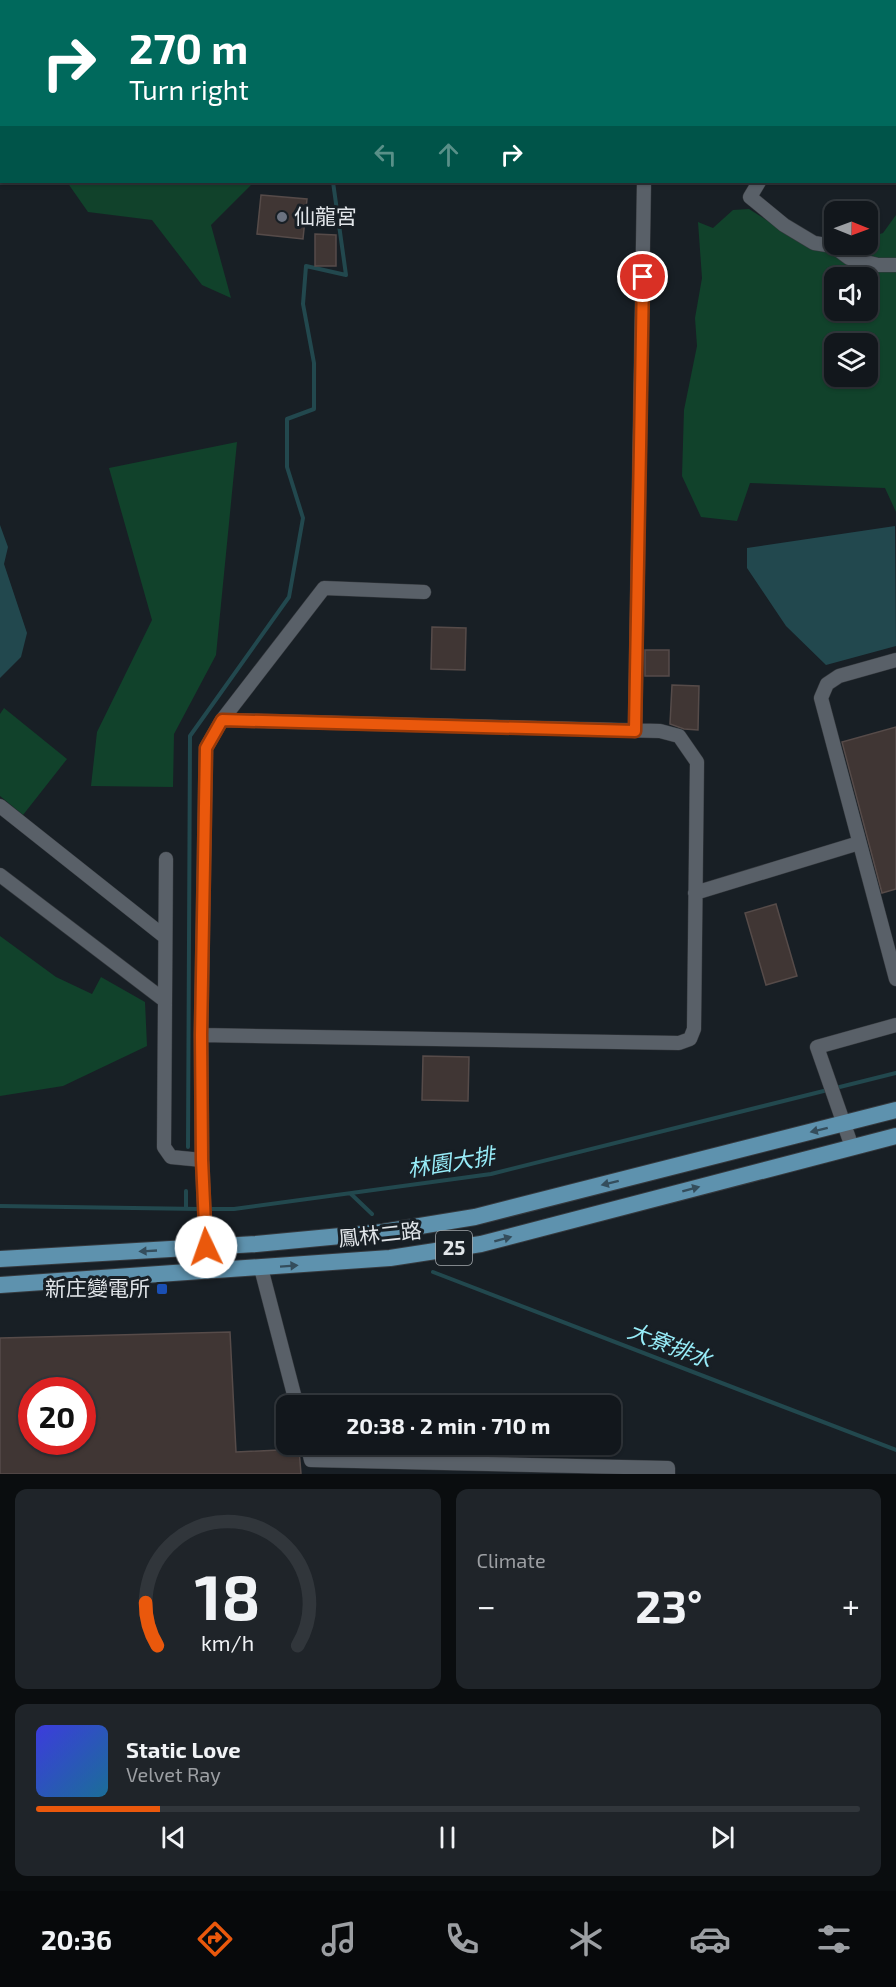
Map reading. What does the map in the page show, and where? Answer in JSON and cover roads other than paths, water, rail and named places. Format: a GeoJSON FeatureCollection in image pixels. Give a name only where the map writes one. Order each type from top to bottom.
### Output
{"type":"FeatureCollection","features":[{"type":"Feature","properties":{"kind":"main road","name":"鳳林二路"},"geometry":{"type":"LineString","coordinates":[[0,1259],[206,1242],[256,1244],[382,1232],[475,1217],[841,1116],[896,1110]]}},
{"type":"Feature","properties":{"kind":"main road","name":"鳳林二路"},"geometry":{"type":"LineString","coordinates":[[0,1285],[390,1258],[481,1244],[896,1136]]}},
{"type":"Feature","properties":{"kind":"street"},"geometry":{"type":"LineString","coordinates":[[635,731],[644,183]]}},
{"type":"Feature","properties":{"kind":"street"},"geometry":{"type":"LineString","coordinates":[[758,183],[750,197],[784,225],[814,243],[833,246],[849,258],[878,265],[896,265]]}},
{"type":"Feature","properties":{"kind":"street"},"geometry":{"type":"LineString","coordinates":[[207,1271],[202,1160],[201,1035],[206,748],[222,720],[324,588],[424,592]]}},
{"type":"Feature","properties":{"kind":"street"},"geometry":{"type":"LineString","coordinates":[[896,660],[839,676],[826,684],[821,698],[896,979]]}},
{"type":"Feature","properties":{"kind":"street"},"geometry":{"type":"LineString","coordinates":[[201,1035],[679,1043],[690,1039],[694,1029],[697,762],[679,736],[660,731],[222,720]]}},
{"type":"Feature","properties":{"kind":"street"},"geometry":{"type":"LineString","coordinates":[[0,806],[165,937]]}},
{"type":"Feature","properties":{"kind":"street"},"geometry":{"type":"LineString","coordinates":[[695,893],[859,843]]}},
{"type":"Feature","properties":{"kind":"street"},"geometry":{"type":"LineString","coordinates":[[166,859],[164,1147],[171,1157],[202,1160]]}},
{"type":"Feature","properties":{"kind":"street"},"geometry":{"type":"LineString","coordinates":[[0,875],[164,1000]]}},
{"type":"Feature","properties":{"kind":"street"},"geometry":{"type":"LineString","coordinates":[[852,1147],[817,1047],[896,1025]]}},
{"type":"Feature","properties":{"kind":"street"},"geometry":{"type":"LineString","coordinates":[[261,1268],[294,1395]]}},
{"type":"Feature","properties":{"kind":"street"},"geometry":{"type":"LineString","coordinates":[[312,1467],[668,1471]]}},
{"type":"Feature","properties":{"kind":"water"},"geometry":{"type":"Polygon","coordinates":[[[0,525],[8,547],[4,564],[27,633],[21,657],[0,678],[0,525]]]}},
{"type":"Feature","properties":{"kind":"water"},"geometry":{"type":"Polygon","coordinates":[[[895,526],[896,646],[826,665],[786,626],[747,568],[747,548],[895,526]]]}},
{"type":"Feature","properties":{"kind":"waterway"},"geometry":{"type":"LineString","coordinates":[[188,1147],[190,736],[289,597],[303,518],[287,467],[287,419],[314,409],[314,363],[303,304],[306,266],[346,275],[333,183]]}},
{"type":"Feature","properties":{"kind":"waterway","name":"林園大排"},"geometry":{"type":"LineString","coordinates":[[208,1209],[234,1209],[491,1174],[896,1073]]}},
{"type":"Feature","properties":{"kind":"waterway"},"geometry":{"type":"LineString","coordinates":[[186,1191],[186,1208]]}},
{"type":"Feature","properties":{"kind":"waterway"},"geometry":{"type":"LineString","coordinates":[[351,1194],[372,1214]]}},
{"type":"Feature","properties":{"kind":"waterway","name":"林園大排"},"geometry":{"type":"LineString","coordinates":[[0,1206],[200,1209]]}},
{"type":"Feature","properties":{"kind":"waterway","name":"大寮排水"},"geometry":{"type":"LineString","coordinates":[[433,1272],[896,1450]]}},
{"type":"Feature","properties":{"kind":"place","name":"仙龍宮"},"geometry":{"type":"Point","coordinates":[282,217]}},
{"type":"Feature","properties":{"kind":"place","name":"新庄變電所"},"geometry":{"type":"Point","coordinates":[162,1289]}}]}
